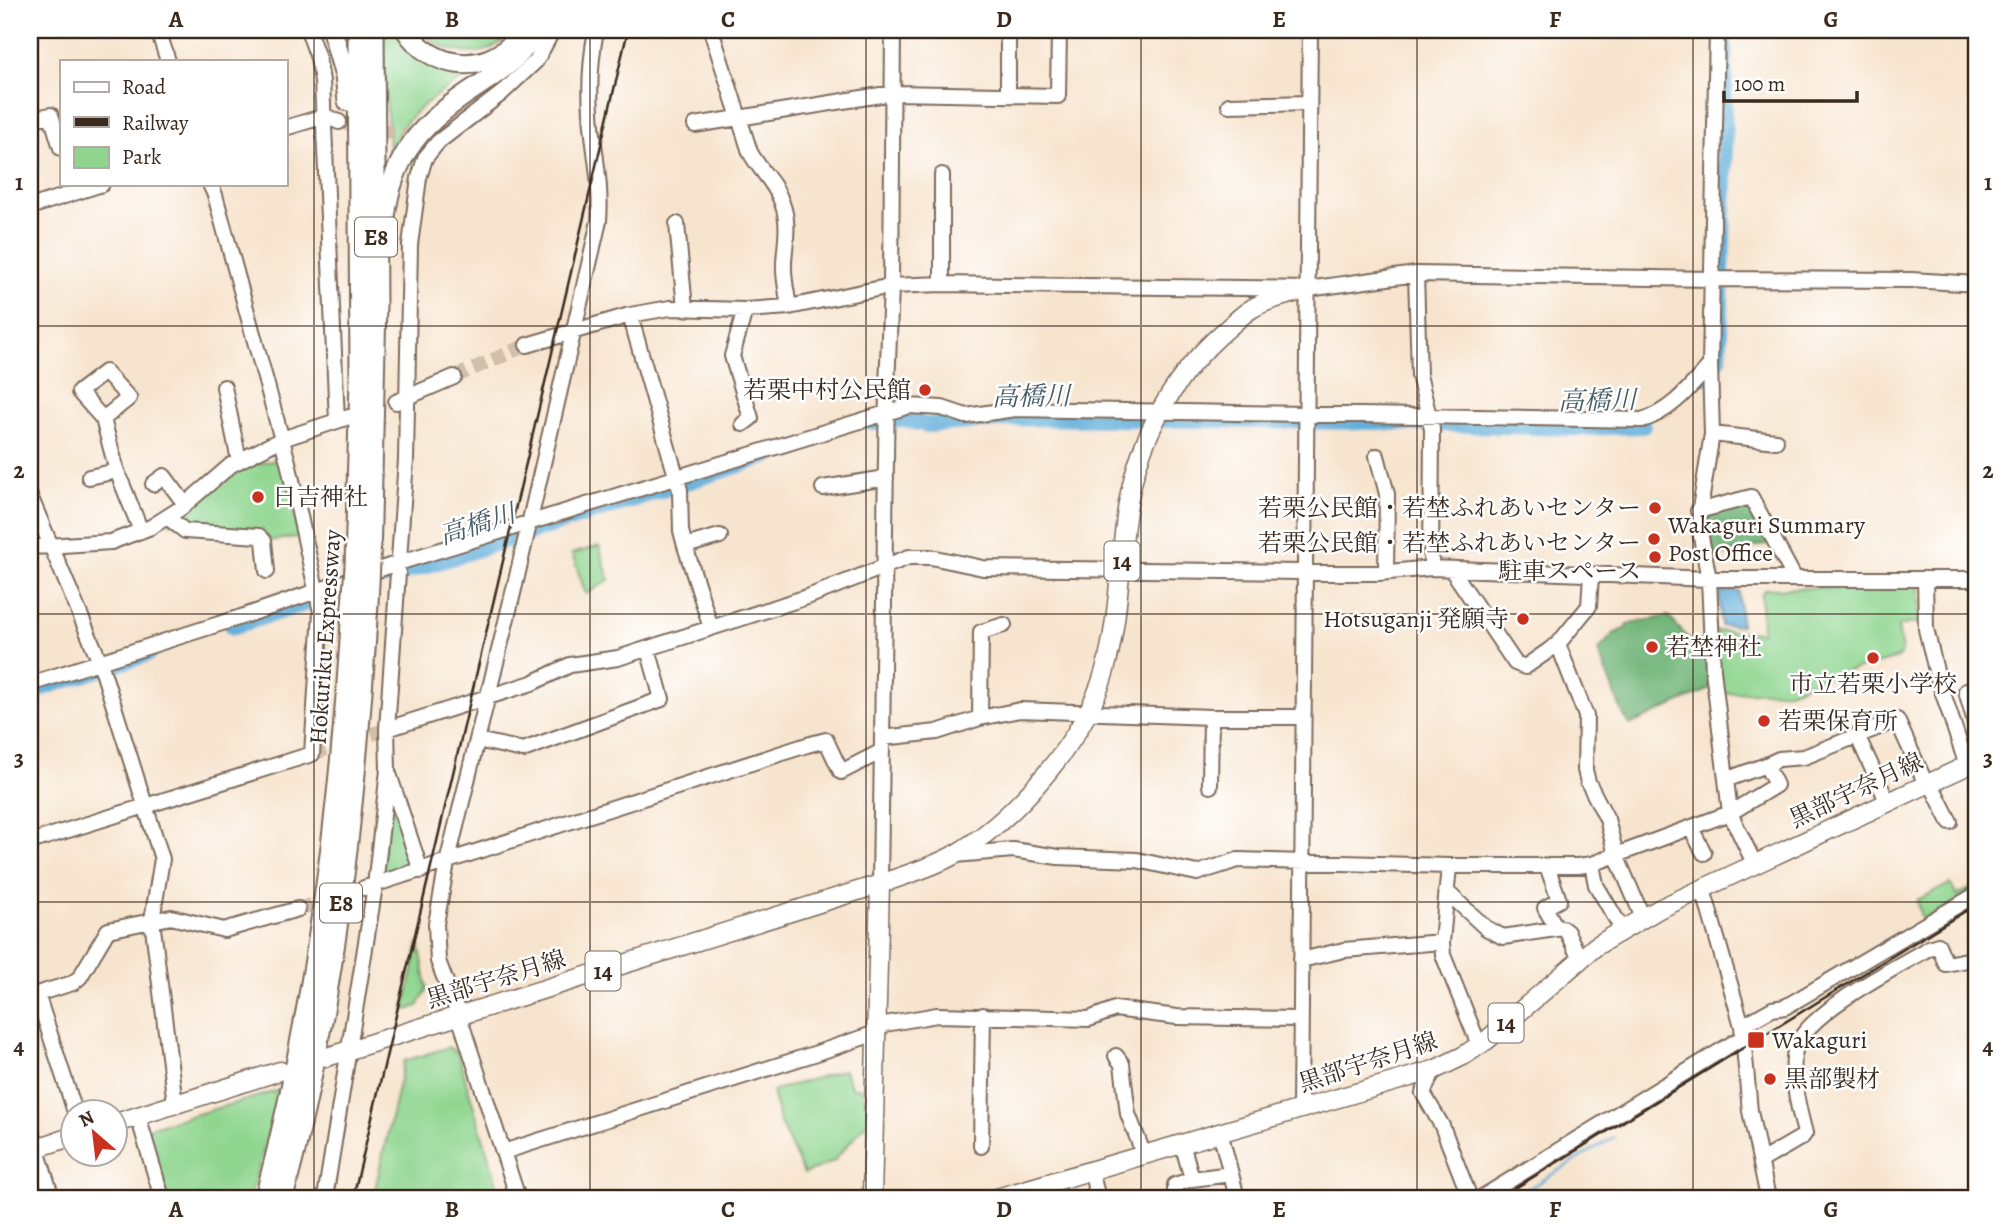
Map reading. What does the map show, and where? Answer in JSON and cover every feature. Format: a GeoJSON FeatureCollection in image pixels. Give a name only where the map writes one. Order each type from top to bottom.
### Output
{"type":"FeatureCollection","features":[{"type":"Feature","properties":{"kind":"highway"},"geometry":{"type":"LineString","coordinates":[[332,30],[348,99],[360,305]]}},
{"type":"Feature","properties":{"kind":"highway","name":"Hokuriku Expressway"},"geometry":{"type":"LineString","coordinates":[[358,30],[359,436],[363,565]]}},
{"type":"Feature","properties":{"kind":"highway","name":"Hokuriku Expressway"},"geometry":{"type":"LineString","coordinates":[[283,1198],[309,1091],[336,940],[353,799],[360,604],[375,443],[374,30]]}},
{"type":"Feature","properties":{"kind":"highway"},"geometry":{"type":"LineString","coordinates":[[406,30],[429,54],[449,62],[473,64],[484,62],[508,49],[523,30]]}},
{"type":"Feature","properties":{"kind":"highway"},"geometry":{"type":"LineString","coordinates":[[375,443],[379,393],[383,232],[389,191],[395,172],[410,144],[431,120],[515,58],[536,30]]}},
{"type":"Feature","properties":{"kind":"highway","name":"Hokuriku Expressway"},"geometry":{"type":"LineString","coordinates":[[265,1198],[306,1021],[329,880],[344,725],[360,604]]}},
{"type":"Feature","properties":{"kind":"main road","name":"黒部宇奈月線"},"geometry":{"type":"LineString","coordinates":[[327,1057],[880,884],[953,855],[1002,819],[1062,754],[1088,713],[1104,672],[1113,634],[1129,503],[1136,470],[1145,440],[1160,412],[1188,368],[1208,345],[1230,326],[1251,309],[1267,301],[1308,289]]}},
{"type":"Feature","properties":{"kind":"main road","name":"黒部宇奈月線"},"geometry":{"type":"LineString","coordinates":[[997,1198],[1429,1072],[1479,1045],[1580,958],[1622,929],[1972,763]]}},
{"type":"Feature","properties":{"kind":"main road"},"geometry":{"type":"LineString","coordinates":[[872,1198],[880,884]]}},
{"type":"Feature","properties":{"kind":"main road"},"geometry":{"type":"LineString","coordinates":[[130,1119],[280,1071]]}},
{"type":"Feature","properties":{"kind":"main road"},"geometry":{"type":"LineString","coordinates":[[33,1149],[60,1140]]}},
{"type":"Feature","properties":{"kind":"street"},"geometry":{"type":"LineString","coordinates":[[158,30],[168,60]]}},
{"type":"Feature","properties":{"kind":"street"},"geometry":{"type":"LineString","coordinates":[[30,547],[111,542],[141,531],[185,505],[231,465],[282,439],[343,419],[332,119],[318,58],[308,30]]}},
{"type":"Feature","properties":{"kind":"street"},"geometry":{"type":"LineString","coordinates":[[325,1198],[350,1049],[388,770],[387,729],[398,563],[410,246],[415,196],[431,141],[502,93],[536,61],[553,30]]}},
{"type":"Feature","properties":{"kind":"street"},"geometry":{"type":"LineString","coordinates":[[518,1198],[459,1016],[438,961],[436,924],[447,863],[530,523],[599,221],[601,192],[591,114],[589,71],[596,30]]}},
{"type":"Feature","properties":{"kind":"street"},"geometry":{"type":"LineString","coordinates":[[711,30],[750,152],[758,168],[775,186],[782,202],[788,226],[783,266],[789,307]]}},
{"type":"Feature","properties":{"kind":"street"},"geometry":{"type":"LineString","coordinates":[[880,884],[893,30]]}},
{"type":"Feature","properties":{"kind":"street"},"geometry":{"type":"LineString","coordinates":[[1008,95],[1009,30]]}},
{"type":"Feature","properties":{"kind":"street"},"geometry":{"type":"LineString","coordinates":[[695,125],[893,93],[1058,96],[1059,30]]}},
{"type":"Feature","properties":{"kind":"street"},"geometry":{"type":"LineString","coordinates":[[1300,1109],[1310,30]]}},
{"type":"Feature","properties":{"kind":"street"},"geometry":{"type":"LineString","coordinates":[[1717,30],[1710,365],[1712,434],[1698,511],[1709,579],[1713,670],[1730,813],[1755,865]]}},
{"type":"Feature","properties":{"kind":"street"},"geometry":{"type":"LineString","coordinates":[[1229,105],[1309,103]]}},
{"type":"Feature","properties":{"kind":"street"},"geometry":{"type":"LineString","coordinates":[[30,119],[51,115],[60,145]]}},
{"type":"Feature","properties":{"kind":"street"},"geometry":{"type":"LineString","coordinates":[[287,128],[332,119]]}},
{"type":"Feature","properties":{"kind":"street"},"geometry":{"type":"LineString","coordinates":[[942,175],[942,284]]}},
{"type":"Feature","properties":{"kind":"street"},"geometry":{"type":"LineString","coordinates":[[30,842],[312,754],[321,612],[318,592],[282,439],[211,186]]}},
{"type":"Feature","properties":{"kind":"street"},"geometry":{"type":"LineString","coordinates":[[30,207],[74,188]]}},
{"type":"Feature","properties":{"kind":"street"},"geometry":{"type":"LineString","coordinates":[[677,224],[685,307]]}},
{"type":"Feature","properties":{"kind":"street"},"geometry":{"type":"LineString","coordinates":[[527,345],[630,315],[670,307],[745,310],[789,307],[891,286],[942,284],[1308,289],[1416,274],[1911,279],[1977,284]]}},
{"type":"Feature","properties":{"kind":"street"},"geometry":{"type":"LineString","coordinates":[[1416,274],[1419,374],[1432,429],[1431,568]]}},
{"type":"Feature","properties":{"kind":"street"},"geometry":{"type":"LineString","coordinates":[[743,424],[751,418],[732,356],[745,310]]}},
{"type":"Feature","properties":{"kind":"street"},"geometry":{"type":"LineString","coordinates":[[630,315],[680,490],[681,531],[711,628]]}},
{"type":"Feature","properties":{"kind":"street"},"geometry":{"type":"LineString","coordinates":[[30,684],[318,592],[398,563],[909,406],[942,408],[966,416],[1015,410],[1642,420],[1656,416],[1669,407],[1710,365]]}},
{"type":"Feature","properties":{"kind":"street"},"geometry":{"type":"LineString","coordinates":[[403,400],[454,377]]}},
{"type":"Feature","properties":{"kind":"street"},"geometry":{"type":"LineString","coordinates":[[224,387],[239,461]]}},
{"type":"Feature","properties":{"kind":"street"},"geometry":{"type":"LineString","coordinates":[[103,419],[117,471],[141,531]]}},
{"type":"Feature","properties":{"kind":"street"},"geometry":{"type":"LineString","coordinates":[[1712,434],[1776,441]]}},
{"type":"Feature","properties":{"kind":"street"},"geometry":{"type":"LineString","coordinates":[[1377,456],[1387,494],[1386,572]]}},
{"type":"Feature","properties":{"kind":"street"},"geometry":{"type":"LineString","coordinates":[[89,477],[117,471]]}},
{"type":"Feature","properties":{"kind":"street"},"geometry":{"type":"LineString","coordinates":[[153,484],[164,476],[185,505]]}},
{"type":"Feature","properties":{"kind":"street"},"geometry":{"type":"LineString","coordinates":[[823,488],[886,478]]}},
{"type":"Feature","properties":{"kind":"street"},"geometry":{"type":"LineString","coordinates":[[30,496],[100,662],[162,859],[152,920],[176,1104]]}},
{"type":"Feature","properties":{"kind":"street"},"geometry":{"type":"LineString","coordinates":[[1698,511],[1751,498],[1795,579]]}},
{"type":"Feature","properties":{"kind":"street"},"geometry":{"type":"LineString","coordinates":[[167,517],[185,531],[259,536],[264,541],[267,571]]}},
{"type":"Feature","properties":{"kind":"street"},"geometry":{"type":"LineString","coordinates":[[685,546],[720,536]]}},
{"type":"Feature","properties":{"kind":"street"},"geometry":{"type":"LineString","coordinates":[[387,729],[531,683],[570,665],[618,658],[810,596],[909,557],[931,557],[983,568],[1304,572],[1386,572],[1431,568],[1709,579],[1977,579]]}},
{"type":"Feature","properties":{"kind":"street"},"geometry":{"type":"LineString","coordinates":[[1452,570],[1515,663],[1525,667],[1558,644],[1589,606],[1591,575]]}},
{"type":"Feature","properties":{"kind":"street"},"geometry":{"type":"LineString","coordinates":[[1925,579],[1926,629],[1940,686],[1972,763]]}},
{"type":"Feature","properties":{"kind":"street"},"geometry":{"type":"LineString","coordinates":[[980,718],[981,632],[1004,625]]}},
{"type":"Feature","properties":{"kind":"street"},"geometry":{"type":"LineString","coordinates":[[1558,644],[1586,716],[1587,782],[1607,819],[1616,855],[1643,918]]}},
{"type":"Feature","properties":{"kind":"street"},"geometry":{"type":"LineString","coordinates":[[477,740],[523,750],[662,699],[648,649]]}},
{"type":"Feature","properties":{"kind":"street"},"geometry":{"type":"LineString","coordinates":[[1966,691],[1977,729]]}},
{"type":"Feature","properties":{"kind":"street"},"geometry":{"type":"LineString","coordinates":[[370,887],[826,740],[841,772],[882,745],[1020,710],[1211,717],[1303,717]]}},
{"type":"Feature","properties":{"kind":"street"},"geometry":{"type":"LineString","coordinates":[[1210,786],[1211,717]]}},
{"type":"Feature","properties":{"kind":"street"},"geometry":{"type":"LineString","coordinates":[[1728,779],[1779,759],[1804,757],[1897,720],[1950,822]]}},
{"type":"Feature","properties":{"kind":"street"},"geometry":{"type":"LineString","coordinates":[[1857,735],[1888,803]]}},
{"type":"Feature","properties":{"kind":"street"},"geometry":{"type":"LineString","coordinates":[[953,855],[1013,850],[1058,857],[1137,860],[1197,873],[1238,860],[1449,866],[1592,864],[1730,813],[1776,785],[1766,765]]}},
{"type":"Feature","properties":{"kind":"street"},"geometry":{"type":"LineString","coordinates":[[388,770],[421,871]]}},
{"type":"Feature","properties":{"kind":"street"},"geometry":{"type":"LineString","coordinates":[[1691,828],[1704,853]]}},
{"type":"Feature","properties":{"kind":"street"},"geometry":{"type":"LineString","coordinates":[[1592,864],[1596,885],[1622,929]]}},
{"type":"Feature","properties":{"kind":"street"},"geometry":{"type":"LineString","coordinates":[[1449,866],[1443,955],[1479,1045]]}},
{"type":"Feature","properties":{"kind":"street"},"geometry":{"type":"LineString","coordinates":[[1547,866],[1559,900],[1545,908],[1557,929]]}},
{"type":"Feature","properties":{"kind":"street"},"geometry":{"type":"LineString","coordinates":[[1703,889],[1743,1032],[1750,1111],[1768,1198]]}},
{"type":"Feature","properties":{"kind":"street"},"geometry":{"type":"LineString","coordinates":[[1447,891],[1486,928],[1503,937],[1562,928],[1567,932],[1580,958]]}},
{"type":"Feature","properties":{"kind":"street"},"geometry":{"type":"LineString","coordinates":[[1481,1198],[1743,1032],[1772,1009],[1785,1007],[1977,894]]}},
{"type":"Feature","properties":{"kind":"street"},"geometry":{"type":"LineString","coordinates":[[70,1098],[33,995],[73,983],[80,977],[108,930],[171,917],[224,930],[298,909]]}},
{"type":"Feature","properties":{"kind":"street"},"geometry":{"type":"LineString","coordinates":[[1301,960],[1344,950],[1442,942]]}},
{"type":"Feature","properties":{"kind":"street"},"geometry":{"type":"LineString","coordinates":[[1760,1161],[1805,1133],[1795,1095],[1795,1050],[1800,1039],[1828,1009],[1929,948],[1938,945],[1946,964],[1977,958]]}},
{"type":"Feature","properties":{"kind":"street"},"geometry":{"type":"LineString","coordinates":[[503,1152],[817,1054],[876,1032],[885,1024],[937,1015],[1089,1019],[1115,1009],[1177,1017],[1300,1019]]}},
{"type":"Feature","properties":{"kind":"street"},"geometry":{"type":"LineString","coordinates":[[981,1146],[983,1015]]}},
{"type":"Feature","properties":{"kind":"street"},"geometry":{"type":"LineString","coordinates":[[1116,1056],[1122,1065],[1128,1114],[1144,1155]]}},
{"type":"Feature","properties":{"kind":"street"},"geometry":{"type":"LineString","coordinates":[[1429,1072],[1431,1076],[1423,1093],[1446,1135],[1470,1198]]}},
{"type":"Feature","properties":{"kind":"street"},"geometry":{"type":"LineString","coordinates":[[138,1116],[162,1198]]}},
{"type":"Feature","properties":{"kind":"street"},"geometry":{"type":"LineString","coordinates":[[30,1127],[37,1171],[52,1198]]}},
{"type":"Feature","properties":{"kind":"street"},"geometry":{"type":"LineString","coordinates":[[1220,1132],[1237,1198]]}},
{"type":"Feature","properties":{"kind":"street"},"geometry":{"type":"LineString","coordinates":[[1182,1143],[1192,1179]]}},
{"type":"Feature","properties":{"kind":"street"},"geometry":{"type":"LineString","coordinates":[[1091,1171],[1098,1198]]}},
{"type":"Feature","properties":{"kind":"street"},"geometry":{"type":"LineString","coordinates":[[1175,1198],[1175,1185],[1192,1179],[1231,1174]]}},
{"type":"Feature","properties":{"kind":"green space"},"geometry":{"type":"Polygon","coordinates":[[[383,30],[396,30],[416,53],[448,72],[477,70],[417,111],[402,128],[389,153],[383,30]]]}},
{"type":"Feature","properties":{"kind":"green space"},"geometry":{"type":"Polygon","coordinates":[[[422,30],[513,30],[488,50],[468,52],[447,48],[422,30]]]}},
{"type":"Feature","properties":{"kind":"green space"},"geometry":{"type":"Polygon","coordinates":[[[283,459],[299,537],[267,541],[169,523],[234,468],[283,459]]]}},
{"type":"Feature","properties":{"kind":"green space"},"geometry":{"type":"Polygon","coordinates":[[[1749,502],[1771,543],[1712,557],[1704,514],[1749,502]]]}},
{"type":"Feature","properties":{"kind":"green space"},"geometry":{"type":"Polygon","coordinates":[[[599,546],[609,580],[586,594],[572,554],[599,546]]]}},
{"type":"Feature","properties":{"kind":"green space"},"geometry":{"type":"Polygon","coordinates":[[[1919,585],[1919,622],[1898,626],[1902,653],[1898,658],[1829,676],[1789,691],[1721,693],[1716,631],[1762,632],[1761,594],[1766,589],[1919,585]]]}},
{"type":"Feature","properties":{"kind":"green space"},"geometry":{"type":"Polygon","coordinates":[[[1668,616],[1692,643],[1706,640],[1710,689],[1629,725],[1598,651],[1613,634],[1625,629],[1629,624],[1668,616]]]}},
{"type":"Feature","properties":{"kind":"green space"},"geometry":{"type":"Polygon","coordinates":[[[389,793],[414,864],[381,875],[389,793]]]}},
{"type":"Feature","properties":{"kind":"green space"},"geometry":{"type":"Polygon","coordinates":[[[1950,884],[1957,896],[1977,885],[1977,889],[1922,921],[1917,900],[1950,884]]]}},
{"type":"Feature","properties":{"kind":"green space"},"geometry":{"type":"Polygon","coordinates":[[[419,942],[427,989],[418,1006],[404,1011],[419,942]]]}},
{"type":"Feature","properties":{"kind":"green space"},"geometry":{"type":"Polygon","coordinates":[[[449,1047],[458,1054],[501,1198],[373,1198],[404,1061],[449,1047]]]}},
{"type":"Feature","properties":{"kind":"green space"},"geometry":{"type":"Polygon","coordinates":[[[844,1070],[852,1088],[861,1088],[871,1118],[834,1161],[804,1174],[780,1123],[772,1091],[844,1070]]]}},
{"type":"Feature","properties":{"kind":"green space"},"geometry":{"type":"Polygon","coordinates":[[[280,1090],[250,1198],[167,1198],[145,1129],[280,1090]]]}},
{"type":"Feature","properties":{"kind":"water"},"geometry":{"type":"Polygon","coordinates":[[[1739,591],[1741,625],[1721,626],[1719,592],[1739,591]]]}},
{"type":"Feature","properties":{"kind":"waterway","name":"高橋川"},"geometry":{"type":"LineString","coordinates":[[1706,377],[1719,358],[1725,179],[1724,30]]}},
{"type":"Feature","properties":{"kind":"waterway","name":"高橋川"},"geometry":{"type":"LineString","coordinates":[[872,422],[902,419],[927,425],[1020,418],[1369,422],[1573,428],[1643,426]]}},
{"type":"Feature","properties":{"kind":"waterway","name":"高橋川"},"geometry":{"type":"LineString","coordinates":[[358,583],[407,572],[768,456]]}},
{"type":"Feature","properties":{"kind":"waterway","name":"高橋川"},"geometry":{"type":"LineString","coordinates":[[233,627],[330,593]]}},
{"type":"Feature","properties":{"kind":"waterway","name":"高橋川"},"geometry":{"type":"LineString","coordinates":[[30,692],[148,654]]}},
{"type":"Feature","properties":{"kind":"waterway"},"geometry":{"type":"LineString","coordinates":[[1513,1198],[1614,1137]]}},
{"type":"Feature","properties":{"kind":"tunnel"},"geometry":{"type":"LineString","coordinates":[[339,122],[423,139]]}},
{"type":"Feature","properties":{"kind":"tunnel"},"geometry":{"type":"LineString","coordinates":[[454,377],[527,345]]}},
{"type":"Feature","properties":{"kind":"tunnel"},"geometry":{"type":"LineString","coordinates":[[312,754],[387,729]]}},
{"type":"Feature","properties":{"kind":"tunnel"},"geometry":{"type":"LineString","coordinates":[[298,909],[364,888]]}},
{"type":"Feature","properties":{"kind":"railway"},"geometry":{"type":"LineString","coordinates":[[353,1198],[628,30]]}},
{"type":"Feature","properties":{"kind":"railway"},"geometry":{"type":"LineString","coordinates":[[1499,1198],[1977,904]]}},
{"type":"Feature","properties":{"kind":"place","name":"若栗中村公民館"},"geometry":{"type":"Point","coordinates":[925,390]}},
{"type":"Feature","properties":{"kind":"place","name":"日吉神社"},"geometry":{"type":"Point","coordinates":[258,497]}},
{"type":"Feature","properties":{"kind":"place","name":"若栗公民館・若埜ふれあいセンター"},"geometry":{"type":"Point","coordinates":[1655,508]}},
{"type":"Feature","properties":{"kind":"place","name":"Wakaguri Summary Post Office"},"geometry":{"type":"Point","coordinates":[1654,539]}},
{"type":"Feature","properties":{"kind":"place","name":"若栗公民館・若埜ふれあいセンター 駐車スペース"},"geometry":{"type":"Point","coordinates":[1655,557]}},
{"type":"Feature","properties":{"kind":"place","name":"Hotsuganji 発願寺"},"geometry":{"type":"Point","coordinates":[1523,619]}},
{"type":"Feature","properties":{"kind":"place","name":"若埜神社"},"geometry":{"type":"Point","coordinates":[1652,647]}},
{"type":"Feature","properties":{"kind":"place","name":"市立若栗小学校"},"geometry":{"type":"Point","coordinates":[1873,658]}},
{"type":"Feature","properties":{"kind":"place","name":"若栗保育所"},"geometry":{"type":"Point","coordinates":[1764,721]}},
{"type":"Feature","properties":{"kind":"place","name":"Wakaguri"},"geometry":{"type":"Point","coordinates":[1756,1040]}},
{"type":"Feature","properties":{"kind":"place","name":"黒部製材"},"geometry":{"type":"Point","coordinates":[1770,1079]}}]}
